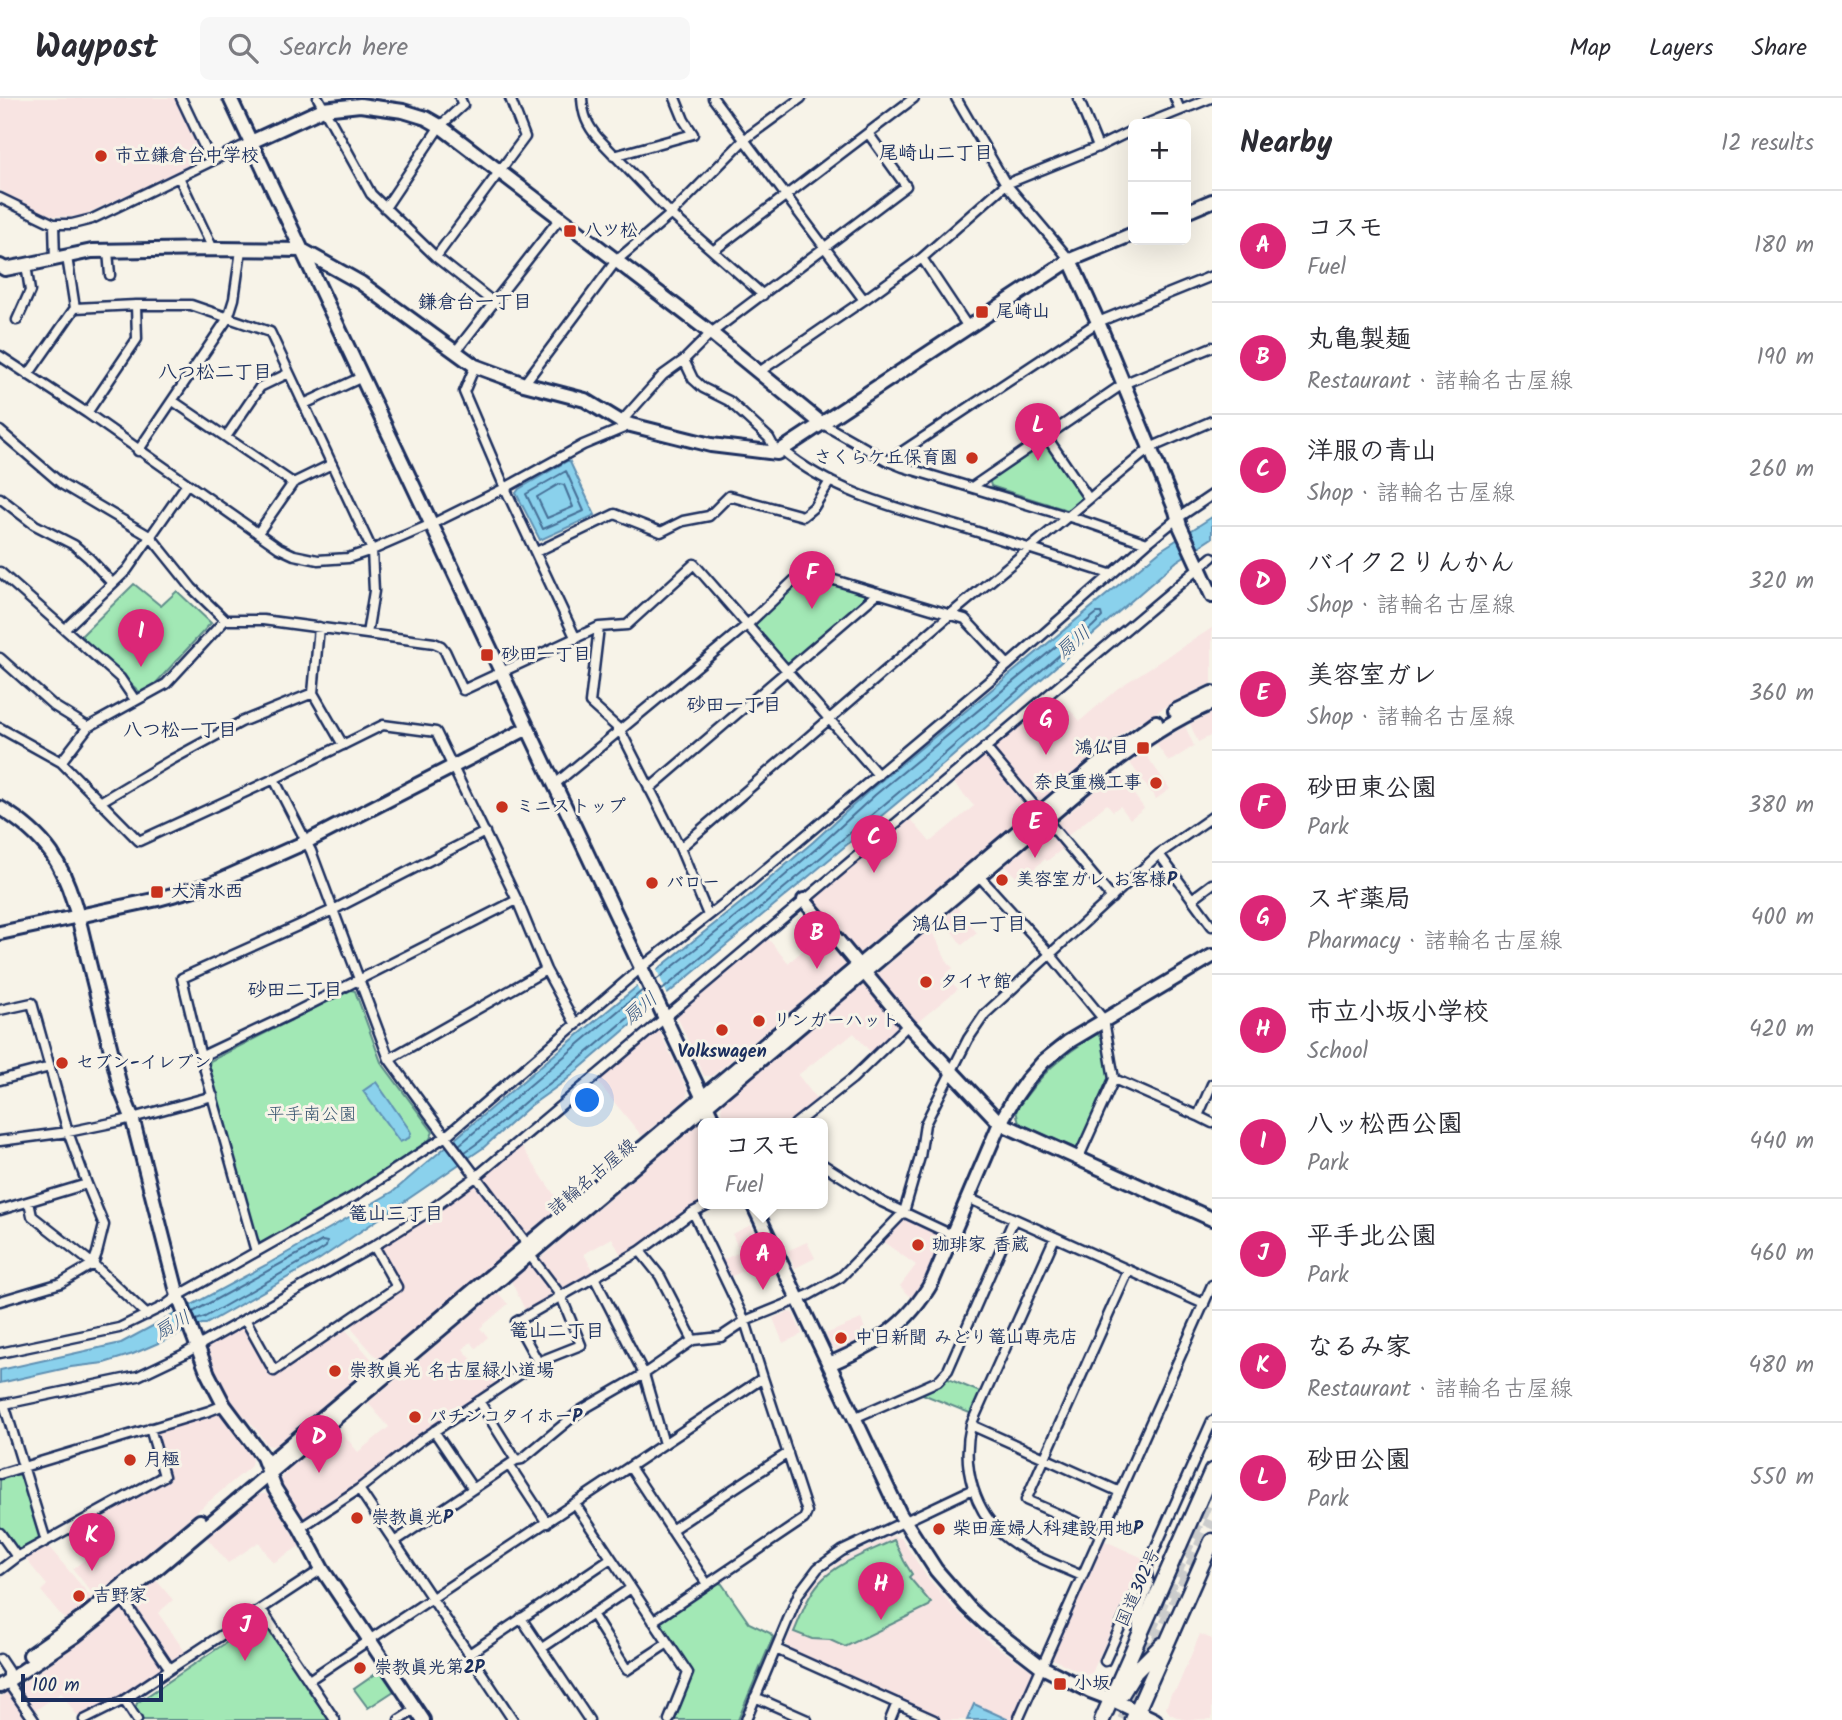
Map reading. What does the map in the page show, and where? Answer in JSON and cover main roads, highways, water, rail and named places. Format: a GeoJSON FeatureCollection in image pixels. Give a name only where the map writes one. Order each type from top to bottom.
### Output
{"type":"FeatureCollection","features":[{"type":"Feature","properties":{"kind":"highway","name":"国道302号"},"geometry":{"type":"LineString","coordinates":[[1102,1720],[1212,1471]]}},
{"type":"Feature","properties":{"kind":"highway"},"geometry":{"type":"LineString","coordinates":[[1124,1720],[1135,1716],[1212,1541]]}},
{"type":"Feature","properties":{"kind":"highway"},"geometry":{"type":"LineString","coordinates":[[1111,1699],[1122,1693],[1135,1672],[1159,1649],[1172,1631]]}},
{"type":"Feature","properties":{"kind":"water"},"geometry":{"type":"Polygon","coordinates":[[[569,460],[595,515],[540,540],[516,493],[569,460]]]}},
{"type":"Feature","properties":{"kind":"water","name":"扇川"},"geometry":{"type":"Polygon","coordinates":[[[1212,517],[1212,538],[1177,561],[945,763],[565,1081],[530,1106],[483,1148],[320,1259],[206,1324],[104,1363],[71,1367],[0,1383],[0,1370],[121,1343],[266,1265],[394,1191],[543,1064],[747,898],[871,789],[1161,550],[1212,517]]]}},
{"type":"Feature","properties":{"kind":"water"},"geometry":{"type":"Polygon","coordinates":[[[376,1082],[409,1129],[409,1138],[400,1142],[363,1091],[376,1082]]]}},
{"type":"Feature","properties":{"kind":"water"},"geometry":{"type":"Polygon","coordinates":[[[974,1704],[1007,1719],[967,1720],[974,1704]]]}},
{"type":"Feature","properties":{"kind":"tunnel"},"geometry":{"type":"LineString","coordinates":[[1131,1671],[1212,1489]]}},
{"type":"Feature","properties":{"kind":"tunnel"},"geometry":{"type":"LineString","coordinates":[[1124,1720],[1212,1521]]}},
{"type":"Feature","properties":{"kind":"place","name":"市立鎌倉台中学校"},"geometry":{"type":"Point","coordinates":[101,156]}},
{"type":"Feature","properties":{"kind":"place","name":"八ツ松"},"geometry":{"type":"Point","coordinates":[570,231]}},
{"type":"Feature","properties":{"kind":"place","name":"尾崎山"},"geometry":{"type":"Point","coordinates":[982,312]}},
{"type":"Feature","properties":{"kind":"place","name":"さくらケ丘保育園"},"geometry":{"type":"Point","coordinates":[972,458]}},
{"type":"Feature","properties":{"kind":"place","name":"砂田公園"},"geometry":{"type":"Point","coordinates":[1038,461]}},
{"type":"Feature","properties":{"kind":"place","name":"砂田東公園"},"geometry":{"type":"Point","coordinates":[812,609]}},
{"type":"Feature","properties":{"kind":"place","name":"砂田一丁目"},"geometry":{"type":"Point","coordinates":[487,655]}},
{"type":"Feature","properties":{"kind":"place","name":"八ッ松西公園"},"geometry":{"type":"Point","coordinates":[141,667]}},
{"type":"Feature","properties":{"kind":"place","name":"鴻仏目"},"geometry":{"type":"Point","coordinates":[1143,748]}},
{"type":"Feature","properties":{"kind":"place","name":"スギ薬局"},"geometry":{"type":"Point","coordinates":[1046,755]}},
{"type":"Feature","properties":{"kind":"place","name":"奈良重機工事"},"geometry":{"type":"Point","coordinates":[1156,783]}},
{"type":"Feature","properties":{"kind":"place","name":"ミニストップ"},"geometry":{"type":"Point","coordinates":[502,807]}},
{"type":"Feature","properties":{"kind":"place","name":"美容室ガレ"},"geometry":{"type":"Point","coordinates":[1035,858]}},
{"type":"Feature","properties":{"kind":"place","name":"洋服の青山"},"geometry":{"type":"Point","coordinates":[874,873]}},
{"type":"Feature","properties":{"kind":"place","name":"美容室ガレ お客様P"},"geometry":{"type":"Point","coordinates":[1002,880]}},
{"type":"Feature","properties":{"kind":"place","name":"バロー"},"geometry":{"type":"Point","coordinates":[652,883]}},
{"type":"Feature","properties":{"kind":"place","name":"大清水西"},"geometry":{"type":"Point","coordinates":[157,892]}},
{"type":"Feature","properties":{"kind":"place","name":"丸亀製麺"},"geometry":{"type":"Point","coordinates":[817,969]}},
{"type":"Feature","properties":{"kind":"place","name":"タイヤ館"},"geometry":{"type":"Point","coordinates":[926,982]}},
{"type":"Feature","properties":{"kind":"place","name":"リンガーハット"},"geometry":{"type":"Point","coordinates":[759,1021]}},
{"type":"Feature","properties":{"kind":"place","name":"Volkswagen"},"geometry":{"type":"Point","coordinates":[722,1030]}},
{"type":"Feature","properties":{"kind":"place","name":"セブン-イレブン"},"geometry":{"type":"Point","coordinates":[62,1063]}},
{"type":"Feature","properties":{"kind":"place","name":"珈琲家 香蔵"},"geometry":{"type":"Point","coordinates":[918,1245]}},
{"type":"Feature","properties":{"kind":"place","name":"コスモ"},"geometry":{"type":"Point","coordinates":[763,1290]}},
{"type":"Feature","properties":{"kind":"place","name":"中日新聞 みどり篭山専売店"},"geometry":{"type":"Point","coordinates":[841,1338]}},
{"type":"Feature","properties":{"kind":"place","name":"崇教眞光 名古屋緑小道場"},"geometry":{"type":"Point","coordinates":[335,1371]}},
{"type":"Feature","properties":{"kind":"place","name":"パチンコタイホーP"},"geometry":{"type":"Point","coordinates":[415,1417]}},
{"type":"Feature","properties":{"kind":"place","name":"月極"},"geometry":{"type":"Point","coordinates":[130,1460]}},
{"type":"Feature","properties":{"kind":"place","name":"バイク２りんかん"},"geometry":{"type":"Point","coordinates":[319,1473]}},
{"type":"Feature","properties":{"kind":"place","name":"崇教眞光P"},"geometry":{"type":"Point","coordinates":[357,1518]}},
{"type":"Feature","properties":{"kind":"place","name":"柴田産婦人科建設用地P"},"geometry":{"type":"Point","coordinates":[939,1529]}},
{"type":"Feature","properties":{"kind":"place","name":"なるみ家"},"geometry":{"type":"Point","coordinates":[92,1571]}},
{"type":"Feature","properties":{"kind":"place","name":"吉野家"},"geometry":{"type":"Point","coordinates":[79,1596]}},
{"type":"Feature","properties":{"kind":"place","name":"市立小坂小学校"},"geometry":{"type":"Point","coordinates":[881,1620]}},
{"type":"Feature","properties":{"kind":"place","name":"平手北公園"},"geometry":{"type":"Point","coordinates":[245,1661]}},
{"type":"Feature","properties":{"kind":"place","name":"崇教眞光第2P"},"geometry":{"type":"Point","coordinates":[360,1668]}},
{"type":"Feature","properties":{"kind":"place","name":"小坂"},"geometry":{"type":"Point","coordinates":[1060,1684]}},
{"type":"Feature","properties":{"kind":"district","name":"尾崎山二丁目"},"geometry":{"type":"Point","coordinates":[936,154]}},
{"type":"Feature","properties":{"kind":"district","name":"鎌倉台一丁目"},"geometry":{"type":"Point","coordinates":[475,303]}},
{"type":"Feature","properties":{"kind":"district","name":"八つ松二丁目"},"geometry":{"type":"Point","coordinates":[215,373]}},
{"type":"Feature","properties":{"kind":"district","name":"砂田一丁目"},"geometry":{"type":"Point","coordinates":[734,706]}},
{"type":"Feature","properties":{"kind":"district","name":"八つ松一丁目"},"geometry":{"type":"Point","coordinates":[180,731]}},
{"type":"Feature","properties":{"kind":"district","name":"鴻仏目一丁目"},"geometry":{"type":"Point","coordinates":[969,925]}},
{"type":"Feature","properties":{"kind":"district","name":"砂田二丁目"},"geometry":{"type":"Point","coordinates":[295,991]}},
{"type":"Feature","properties":{"kind":"district","name":"篭山三丁目"},"geometry":{"type":"Point","coordinates":[396,1215]}},
{"type":"Feature","properties":{"kind":"district","name":"篭山二丁目"},"geometry":{"type":"Point","coordinates":[557,1332]}},
{"type":"Feature","properties":{"kind":"park label","name":"平手南公園"},"geometry":{"type":"Point","coordinates":[312,1115]}}]}
